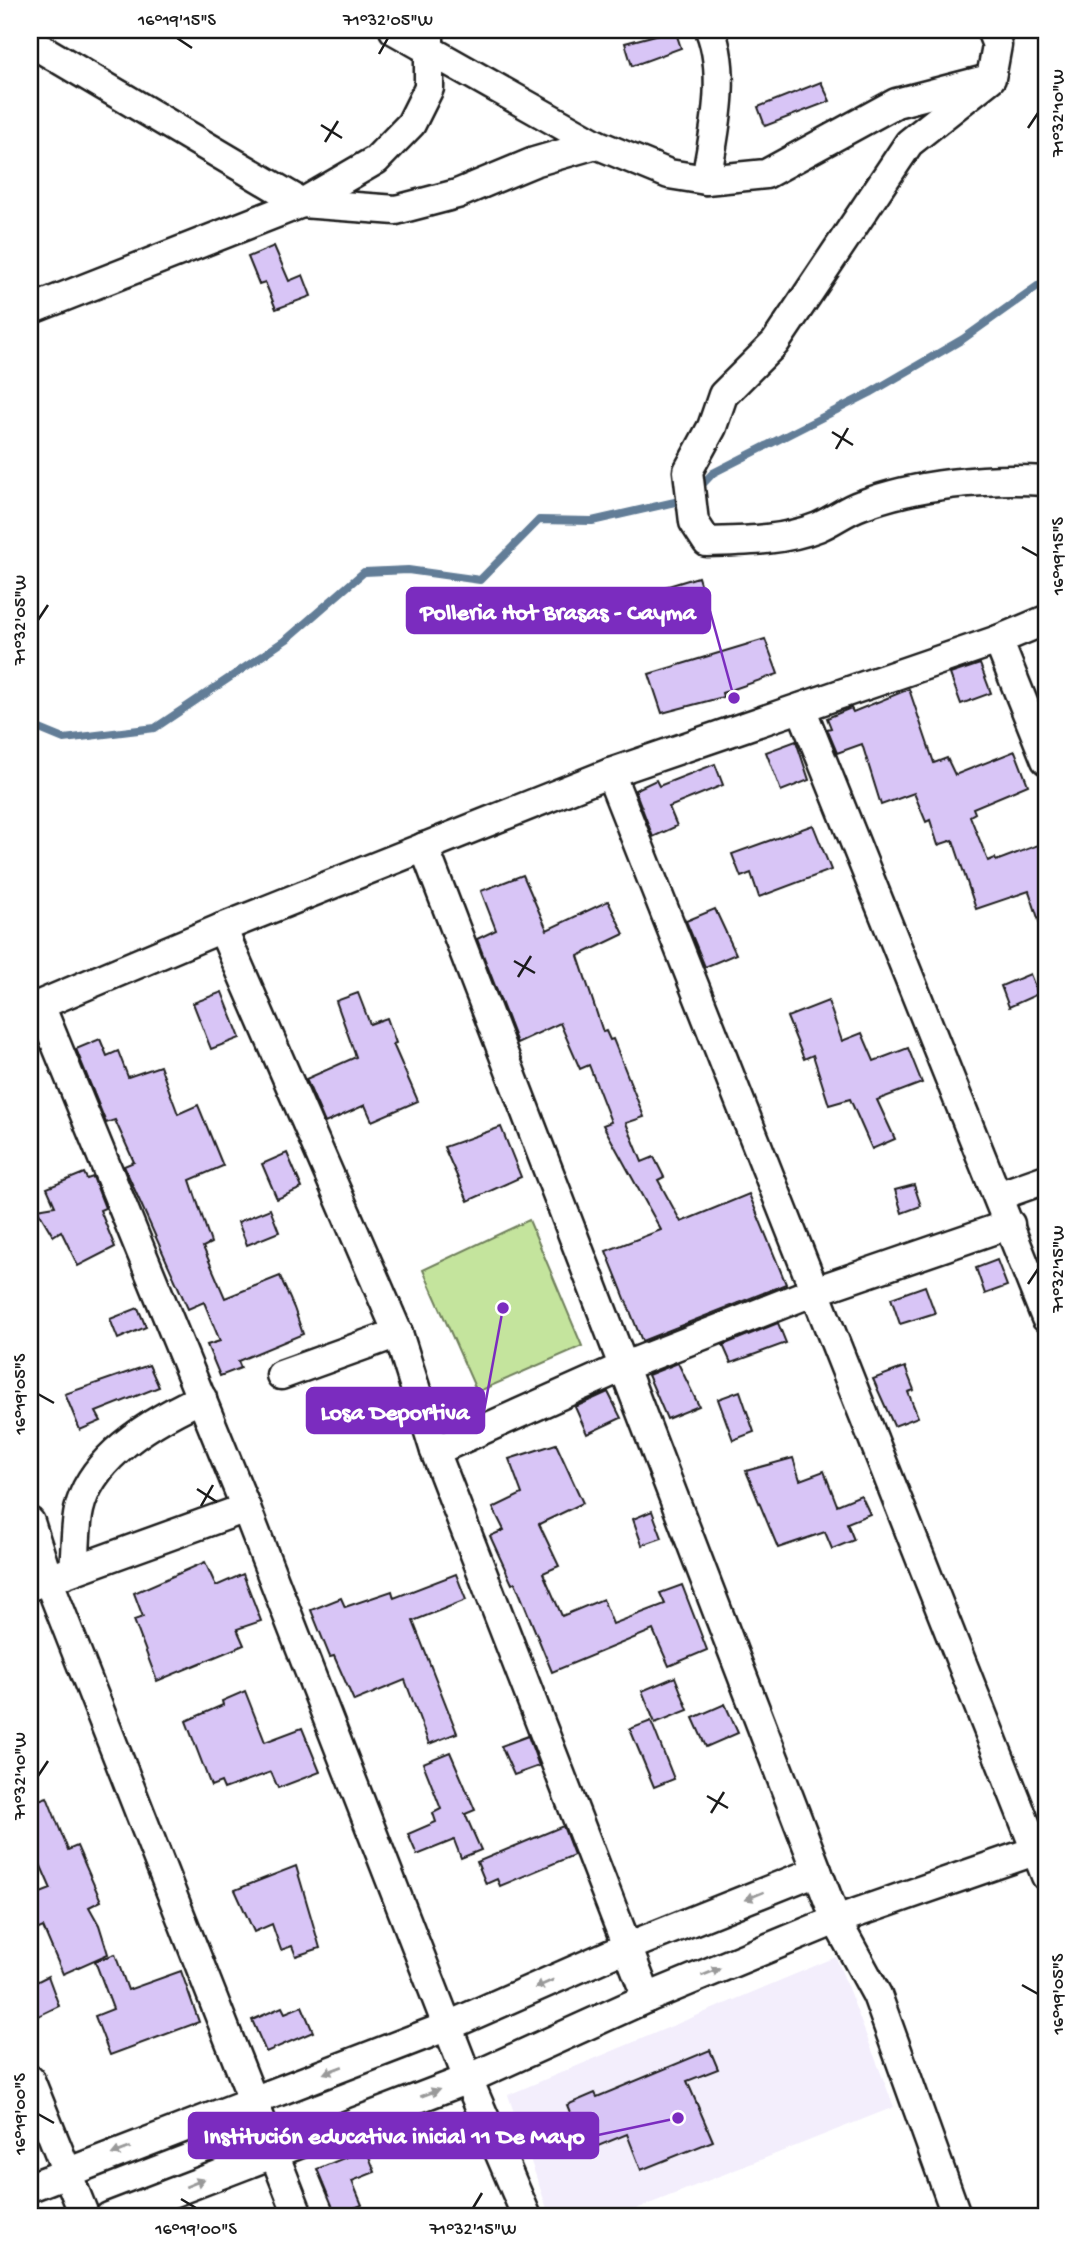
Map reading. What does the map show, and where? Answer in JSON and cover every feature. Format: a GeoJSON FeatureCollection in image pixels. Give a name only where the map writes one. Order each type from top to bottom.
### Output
{"type":"FeatureCollection","features":[{"type":"Feature","properties":{"kind":"street"},"geometry":{"type":"LineString","coordinates":[[394,30],[429,41],[596,144],[669,174],[706,180],[766,174],[896,103],[991,78]]}},
{"type":"Feature","properties":{"kind":"street"},"geometry":{"type":"LineString","coordinates":[[706,180],[716,122],[718,51],[710,30]]}},
{"type":"Feature","properties":{"kind":"street"},"geometry":{"type":"LineString","coordinates":[[991,30],[998,45],[991,78],[909,143],[775,343],[723,395],[712,427],[688,471],[690,496],[694,522],[707,542],[720,542],[758,540],[817,527],[860,505],[905,493],[956,485],[1046,481]]}},
{"type":"Feature","properties":{"kind":"street"},"geometry":{"type":"LineString","coordinates":[[30,310],[302,203],[376,160],[411,124],[429,88],[429,41]]}},
{"type":"Feature","properties":{"kind":"street"},"geometry":{"type":"LineString","coordinates":[[30,42],[302,203],[396,210],[457,194],[534,162],[596,144]]}},
{"type":"Feature","properties":{"kind":"street"},"geometry":{"type":"LineString","coordinates":[[527,2217],[468,2079],[202,1398],[35,1007],[222,928],[610,773],[998,640],[1046,620]]}},
{"type":"Feature","properties":{"kind":"street"},"geometry":{"type":"LineString","coordinates":[[998,640],[1046,760]]}},
{"type":"Feature","properties":{"kind":"street"},"geometry":{"type":"LineString","coordinates":[[801,708],[1046,1318]]}},
{"type":"Feature","properties":{"kind":"street"},"geometry":{"type":"LineString","coordinates":[[109,2217],[468,2079],[648,1998],[836,1920],[1043,1858],[610,773]]}},
{"type":"Feature","properties":{"kind":"street"},"geometry":{"type":"LineString","coordinates":[[424,847],[836,1920],[877,1995],[957,2217]]}},
{"type":"Feature","properties":{"kind":"street"},"geometry":{"type":"LineString","coordinates":[[222,928],[398,1333],[435,1451],[648,1998]]}},
{"type":"Feature","properties":{"kind":"street"},"geometry":{"type":"LineString","coordinates":[[998,1196],[1046,1179]]}},
{"type":"Feature","properties":{"kind":"street"},"geometry":{"type":"LineString","coordinates":[[435,1451],[625,1366],[815,1292],[1010,1224]]}},
{"type":"Feature","properties":{"kind":"street"},"geometry":{"type":"LineString","coordinates":[[281,1375],[398,1333]]}},
{"type":"Feature","properties":{"kind":"street"},"geometry":{"type":"LineString","coordinates":[[51,1578],[94,1474],[155,1420],[202,1398]]}},
{"type":"Feature","properties":{"kind":"street"},"geometry":{"type":"LineString","coordinates":[[51,1578],[246,1508]]}},
{"type":"Feature","properties":{"kind":"street"},"geometry":{"type":"LineString","coordinates":[[30,1522],[299,2217]]}},
{"type":"Feature","properties":{"kind":"street"},"geometry":{"type":"LineString","coordinates":[[30,2187],[448,2026],[627,1947],[817,1871]]}},
{"type":"Feature","properties":{"kind":"street"},"geometry":{"type":"LineString","coordinates":[[30,2080],[85,2217]]}},
{"type":"Feature","properties":{"kind":"shaded area"},"geometry":{"type":"Polygon","coordinates":[[[836,1957],[894,2107],[616,2217],[550,2217],[508,2095],[836,1957]]]}},
{"type":"Feature","properties":{"kind":"green space"},"geometry":{"type":"Polygon","coordinates":[[[529,1220],[582,1346],[477,1392],[423,1270],[529,1220]]]}},
{"type":"Feature","properties":{"kind":"building"},"geometry":{"type":"Polygon","coordinates":[[[675,30],[681,48],[632,66],[625,43],[675,30]]]}},
{"type":"Feature","properties":{"kind":"building"},"geometry":{"type":"Polygon","coordinates":[[[821,82],[830,101],[765,126],[758,107],[821,82]]]}},
{"type":"Feature","properties":{"kind":"building"},"geometry":{"type":"Polygon","coordinates":[[[274,246],[289,281],[303,275],[311,296],[276,309],[265,282],[259,284],[248,257],[274,246]]]}},
{"type":"Feature","properties":{"kind":"building"},"geometry":{"type":"Polygon","coordinates":[[[698,577],[707,607],[674,619],[665,587],[698,577]]]}},
{"type":"Feature","properties":{"kind":"building"},"geometry":{"type":"Polygon","coordinates":[[[765,639],[778,674],[722,693],[723,697],[662,713],[649,674],[765,639]]]}},
{"type":"Feature","properties":{"kind":"building"},"geometry":{"type":"Polygon","coordinates":[[[980,664],[991,693],[961,704],[950,674],[980,664]]]}},
{"type":"Feature","properties":{"kind":"building"},"geometry":{"type":"Polygon","coordinates":[[[909,689],[934,763],[947,758],[955,775],[1015,751],[1028,785],[973,808],[975,813],[970,816],[988,861],[995,858],[996,861],[1046,842],[1046,930],[1042,930],[1029,891],[976,909],[953,840],[938,845],[930,820],[926,822],[914,793],[881,805],[862,744],[837,753],[827,729],[831,728],[827,718],[851,708],[853,712],[909,689]]]}},
{"type":"Feature","properties":{"kind":"building"},"geometry":{"type":"Polygon","coordinates":[[[796,741],[809,780],[781,791],[766,752],[796,741]]]}},
{"type":"Feature","properties":{"kind":"building"},"geometry":{"type":"Polygon","coordinates":[[[715,764],[723,785],[669,807],[677,826],[653,837],[635,790],[656,780],[659,786],[715,764]]]}},
{"type":"Feature","properties":{"kind":"building"},"geometry":{"type":"Polygon","coordinates":[[[813,825],[831,870],[759,897],[751,873],[741,877],[732,854],[813,825]]]}},
{"type":"Feature","properties":{"kind":"building"},"geometry":{"type":"Polygon","coordinates":[[[523,875],[547,930],[608,901],[624,934],[578,956],[603,1032],[606,1031],[610,1040],[613,1039],[644,1117],[626,1123],[642,1162],[654,1157],[664,1177],[658,1180],[681,1222],[749,1194],[786,1284],[642,1341],[606,1251],[661,1230],[603,1125],[611,1122],[589,1065],[580,1069],[560,1023],[517,1043],[477,939],[496,930],[481,891],[523,875]]]}},
{"type":"Feature","properties":{"kind":"building"},"geometry":{"type":"Polygon","coordinates":[[[715,909],[736,954],[705,967],[686,921],[715,909]]]}},
{"type":"Feature","properties":{"kind":"building"},"geometry":{"type":"Polygon","coordinates":[[[1030,974],[1038,994],[1009,1007],[1001,986],[1030,974]]]}},
{"type":"Feature","properties":{"kind":"building"},"geometry":{"type":"Polygon","coordinates":[[[222,992],[240,1038],[211,1049],[193,1003],[222,992]]]}},
{"type":"Feature","properties":{"kind":"building"},"geometry":{"type":"Polygon","coordinates":[[[358,993],[370,1024],[387,1018],[396,1043],[393,1044],[418,1101],[372,1121],[365,1105],[325,1123],[306,1079],[356,1057],[336,1001],[358,993]]]}},
{"type":"Feature","properties":{"kind":"building"},"geometry":{"type":"Polygon","coordinates":[[[828,1001],[842,1041],[862,1033],[874,1061],[908,1048],[922,1083],[877,1100],[895,1139],[872,1149],[850,1099],[829,1105],[813,1055],[804,1059],[787,1017],[828,1001]]]}},
{"type":"Feature","properties":{"kind":"building"},"geometry":{"type":"Polygon","coordinates":[[[100,1039],[107,1056],[118,1051],[128,1077],[160,1066],[178,1114],[198,1105],[223,1166],[190,1180],[211,1243],[203,1247],[225,1298],[280,1276],[303,1334],[238,1361],[241,1368],[220,1376],[207,1345],[220,1341],[204,1302],[188,1309],[124,1166],[134,1162],[115,1120],[106,1123],[76,1049],[100,1039]]]}},
{"type":"Feature","properties":{"kind":"building"},"geometry":{"type":"Polygon","coordinates":[[[501,1127],[521,1177],[468,1201],[444,1147],[501,1127]]]}},
{"type":"Feature","properties":{"kind":"building"},"geometry":{"type":"Polygon","coordinates":[[[287,1153],[302,1188],[277,1199],[262,1164],[287,1153]]]}},
{"type":"Feature","properties":{"kind":"building"},"geometry":{"type":"Polygon","coordinates":[[[84,1173],[87,1179],[93,1177],[105,1208],[100,1210],[115,1247],[78,1266],[61,1231],[53,1236],[37,1209],[55,1206],[47,1188],[84,1173]]]}},
{"type":"Feature","properties":{"kind":"building"},"geometry":{"type":"Polygon","coordinates":[[[914,1185],[921,1206],[902,1213],[895,1190],[914,1185]]]}},
{"type":"Feature","properties":{"kind":"building"},"geometry":{"type":"Polygon","coordinates":[[[270,1209],[279,1232],[247,1245],[238,1222],[270,1209]]]}},
{"type":"Feature","properties":{"kind":"building"},"geometry":{"type":"Polygon","coordinates":[[[997,1260],[1007,1286],[985,1294],[976,1268],[997,1260]]]}},
{"type":"Feature","properties":{"kind":"building"},"geometry":{"type":"Polygon","coordinates":[[[925,1286],[935,1313],[900,1324],[891,1298],[925,1286]]]}},
{"type":"Feature","properties":{"kind":"building"},"geometry":{"type":"Polygon","coordinates":[[[138,1308],[146,1327],[118,1339],[110,1319],[138,1308]]]}},
{"type":"Feature","properties":{"kind":"building"},"geometry":{"type":"Polygon","coordinates":[[[778,1323],[786,1343],[731,1363],[723,1345],[778,1323]]]}},
{"type":"Feature","properties":{"kind":"building"},"geometry":{"type":"Polygon","coordinates":[[[678,1363],[699,1406],[667,1419],[648,1375],[678,1363]]]}},
{"type":"Feature","properties":{"kind":"building"},"geometry":{"type":"Polygon","coordinates":[[[149,1365],[159,1387],[96,1412],[101,1421],[80,1430],[65,1394],[149,1365]]]}},
{"type":"Feature","properties":{"kind":"building"},"geometry":{"type":"Polygon","coordinates":[[[905,1367],[914,1390],[908,1392],[918,1417],[894,1426],[873,1379],[905,1367]]]}},
{"type":"Feature","properties":{"kind":"building"},"geometry":{"type":"Polygon","coordinates":[[[740,1391],[754,1432],[733,1440],[718,1399],[740,1391]]]}},
{"type":"Feature","properties":{"kind":"building"},"geometry":{"type":"Polygon","coordinates":[[[608,1392],[621,1418],[587,1434],[575,1407],[608,1392]]]}},
{"type":"Feature","properties":{"kind":"building"},"geometry":{"type":"Polygon","coordinates":[[[556,1444],[583,1503],[539,1524],[559,1566],[543,1573],[562,1616],[603,1599],[613,1624],[665,1604],[660,1593],[682,1585],[707,1650],[669,1666],[653,1630],[552,1672],[515,1582],[512,1584],[490,1536],[504,1530],[493,1508],[522,1494],[509,1459],[556,1444]]]}},
{"type":"Feature","properties":{"kind":"building"},"geometry":{"type":"Polygon","coordinates":[[[793,1458],[800,1480],[824,1471],[837,1505],[861,1495],[870,1514],[847,1523],[854,1540],[832,1549],[825,1532],[778,1548],[746,1471],[793,1458]]]}},
{"type":"Feature","properties":{"kind":"building"},"geometry":{"type":"Polygon","coordinates":[[[652,1511],[662,1538],[642,1545],[633,1519],[652,1511]]]}},
{"type":"Feature","properties":{"kind":"building"},"geometry":{"type":"Polygon","coordinates":[[[205,1562],[216,1586],[243,1574],[261,1621],[237,1629],[244,1645],[157,1681],[134,1620],[143,1617],[134,1593],[205,1562]]]}},
{"type":"Feature","properties":{"kind":"building"},"geometry":{"type":"Polygon","coordinates":[[[456,1574],[466,1600],[413,1621],[457,1733],[429,1744],[405,1680],[354,1701],[334,1656],[330,1657],[311,1610],[341,1598],[345,1607],[392,1591],[394,1598],[456,1574]]]}},
{"type":"Feature","properties":{"kind":"building"},"geometry":{"type":"Polygon","coordinates":[[[675,1677],[688,1710],[655,1723],[642,1691],[675,1677]]]}},
{"type":"Feature","properties":{"kind":"building"},"geometry":{"type":"Polygon","coordinates":[[[245,1691],[265,1742],[302,1728],[320,1772],[278,1788],[271,1772],[224,1789],[221,1782],[211,1786],[186,1721],[223,1705],[222,1701],[245,1691]]]}},
{"type":"Feature","properties":{"kind":"building"},"geometry":{"type":"Polygon","coordinates":[[[725,1704],[738,1733],[706,1747],[693,1718],[725,1704]]]}},
{"type":"Feature","properties":{"kind":"building"},"geometry":{"type":"Polygon","coordinates":[[[651,1721],[674,1779],[654,1787],[630,1729],[651,1721]]]}},
{"type":"Feature","properties":{"kind":"building"},"geometry":{"type":"Polygon","coordinates":[[[528,1736],[539,1766],[514,1775],[501,1746],[528,1736]]]}},
{"type":"Feature","properties":{"kind":"building"},"geometry":{"type":"Polygon","coordinates":[[[450,1752],[475,1810],[465,1814],[481,1850],[461,1858],[454,1840],[417,1855],[408,1834],[436,1822],[433,1813],[441,1809],[423,1763],[450,1752]]]}},
{"type":"Feature","properties":{"kind":"building"},"geometry":{"type":"Polygon","coordinates":[[[47,1797],[68,1850],[77,1846],[101,1901],[89,1907],[99,1925],[108,1954],[63,1974],[43,1927],[30,1933],[30,1897],[51,1889],[30,1841],[30,1803],[47,1797]]]}},
{"type":"Feature","properties":{"kind":"building"},"geometry":{"type":"Polygon","coordinates":[[[563,1826],[574,1855],[500,1886],[497,1879],[486,1884],[477,1862],[563,1826]]]}},
{"type":"Feature","properties":{"kind":"building"},"geometry":{"type":"Polygon","coordinates":[[[296,1866],[320,1948],[296,1956],[292,1946],[281,1950],[272,1924],[254,1932],[235,1890],[296,1866]]]}},
{"type":"Feature","properties":{"kind":"building"},"geometry":{"type":"Polygon","coordinates":[[[115,1954],[128,1990],[181,1971],[199,2022],[110,2055],[95,2016],[113,2009],[95,1961],[115,1954]]]}},
{"type":"Feature","properties":{"kind":"building"},"geometry":{"type":"Polygon","coordinates":[[[48,1976],[59,2006],[30,2020],[30,1985],[48,1976]]]}},
{"type":"Feature","properties":{"kind":"building"},"geometry":{"type":"Polygon","coordinates":[[[302,2006],[313,2032],[266,2052],[252,2020],[282,2007],[285,2013],[302,2006]]]}},
{"type":"Feature","properties":{"kind":"building"},"geometry":{"type":"Polygon","coordinates":[[[710,2050],[718,2069],[687,2081],[713,2141],[641,2170],[627,2134],[586,2151],[567,2105],[595,2093],[597,2097],[710,2050]]]}},
{"type":"Feature","properties":{"kind":"building"},"geometry":{"type":"Polygon","coordinates":[[[366,2149],[375,2172],[352,2181],[362,2205],[336,2215],[317,2169],[366,2149]]]}},
{"type":"Feature","properties":{"kind":"waterway"},"geometry":{"type":"LineString","coordinates":[[697,490],[713,473],[870,393],[963,339],[1046,280]]}},
{"type":"Feature","properties":{"kind":"waterway"},"geometry":{"type":"LineString","coordinates":[[30,725],[64,739],[155,728],[287,639],[364,572],[408,570],[480,580],[539,520],[592,521],[688,499]]}},
{"type":"Feature","properties":{"kind":"place","name":"Polleria Hot Brasas - Cayma"},"geometry":{"type":"Point","coordinates":[734,698]}},
{"type":"Feature","properties":{"kind":"place","name":"Losa Deportiva"},"geometry":{"type":"Point","coordinates":[503,1308]}},
{"type":"Feature","properties":{"kind":"place","name":"Institución educativa inicial 11 De Mayo"},"geometry":{"type":"Point","coordinates":[678,2118]}}]}
